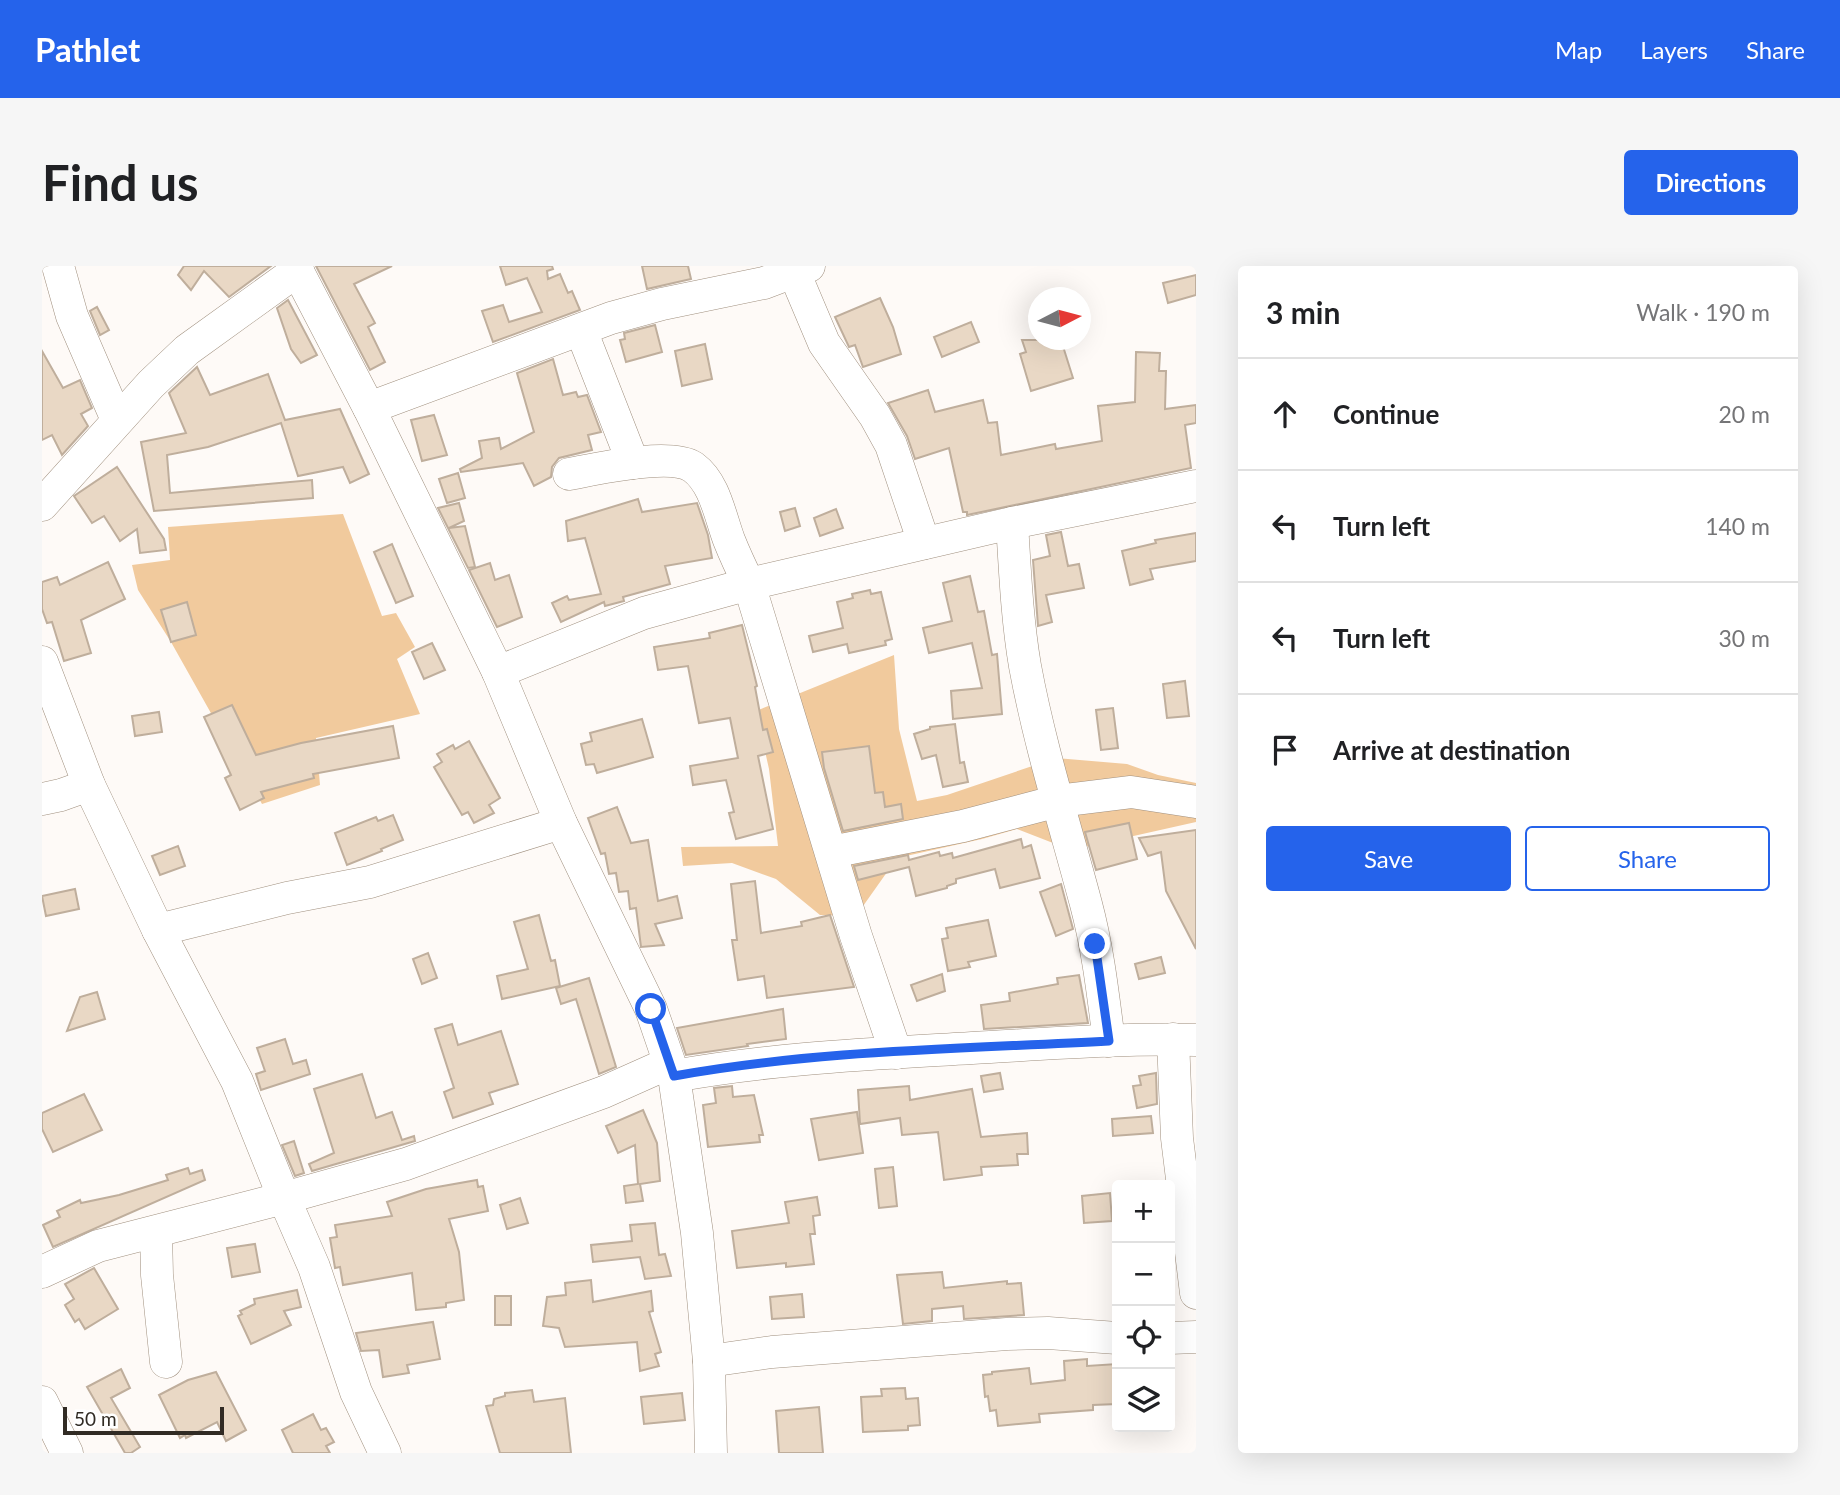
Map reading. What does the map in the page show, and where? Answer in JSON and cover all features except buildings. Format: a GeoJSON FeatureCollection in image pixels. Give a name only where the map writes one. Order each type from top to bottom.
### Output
{"type":"FeatureCollection","features":[{"type":"Feature","properties":{"kind":"street"},"geometry":{"type":"LineString","coordinates":[[58,266],[72,316],[117,420]]}},
{"type":"Feature","properties":{"kind":"street"},"geometry":{"type":"LineString","coordinates":[[42,505],[117,420],[187,351],[297,268],[369,408],[498,672],[561,822],[651,1009],[671,1070],[697,1233],[709,1361],[710,1453]]}},
{"type":"Feature","properties":{"kind":"street"},"geometry":{"type":"LineString","coordinates":[[369,408],[636,310],[764,283],[801,269],[824,343],[875,416],[891,445],[924,542]]}},
{"type":"Feature","properties":{"kind":"street"},"geometry":{"type":"LineString","coordinates":[[581,330],[633,463]]}},
{"type":"Feature","properties":{"kind":"street"},"geometry":{"type":"LineString","coordinates":[[569,474],[662,461],[682,463],[693,468],[710,487],[729,541],[749,584],[896,1053]]}},
{"type":"Feature","properties":{"kind":"street"},"geometry":{"type":"LineString","coordinates":[[498,672],[644,613],[749,584],[924,542],[1196,486]]}},
{"type":"Feature","properties":{"kind":"street"},"geometry":{"type":"LineString","coordinates":[[1012,523],[1017,608],[1025,665],[1095,944],[1109,1041]]}},
{"type":"Feature","properties":{"kind":"street"},"geometry":{"type":"LineString","coordinates":[[42,662],[89,785],[158,930],[237,1081],[314,1267],[356,1392],[385,1453]]}},
{"type":"Feature","properties":{"kind":"street"},"geometry":{"type":"LineString","coordinates":[[42,799],[89,785]]}},
{"type":"Feature","properties":{"kind":"street"},"geometry":{"type":"LineString","coordinates":[[831,852],[963,826],[1058,801],[1131,793],[1196,802]]}},
{"type":"Feature","properties":{"kind":"street"},"geometry":{"type":"LineString","coordinates":[[158,930],[287,898],[370,882],[561,822]]}},
{"type":"Feature","properties":{"kind":"street"},"geometry":{"type":"LineString","coordinates":[[45,1262],[406,1164],[671,1070],[896,1053],[1109,1041],[1185,1040],[1177,1138],[1196,1293]]}},
{"type":"Feature","properties":{"kind":"street"},"geometry":{"type":"LineString","coordinates":[[156,1232],[166,1362]]}},
{"type":"Feature","properties":{"kind":"street"},"geometry":{"type":"LineString","coordinates":[[709,1361],[772,1352],[1007,1334],[1048,1333],[1112,1338]]}},
{"type":"Feature","properties":{"kind":"street"},"geometry":{"type":"LineString","coordinates":[[1175,1338],[1196,1337]]}},
{"type":"Feature","properties":{"kind":"street"},"geometry":{"type":"LineString","coordinates":[[42,1402],[67,1453]]}},
{"type":"Feature","properties":{"kind":"shaded area"},"geometry":{"type":"Polygon","coordinates":[[[343,514],[382,616],[396,613],[415,647],[397,659],[420,714],[316,738],[320,785],[262,804],[171,642],[138,590],[132,565],[170,560],[168,527],[343,514]]]}},
{"type":"Feature","properties":{"kind":"shaded area"},"geometry":{"type":"Polygon","coordinates":[[[894,655],[899,729],[917,801],[947,795],[1056,758],[1127,764],[1158,775],[1196,783],[1196,822],[1071,850],[1017,829],[897,858],[856,916],[820,915],[776,879],[732,863],[683,866],[681,847],[778,846],[769,769],[756,711],[894,655]]]}},
{"type":"Feature","properties":{"kind":"route"},"geometry":{"type":"LineString","coordinates":[[651,1009],[674,1076],[723,1067],[840,1055],[1109,1041],[1095,944]]}}]}
